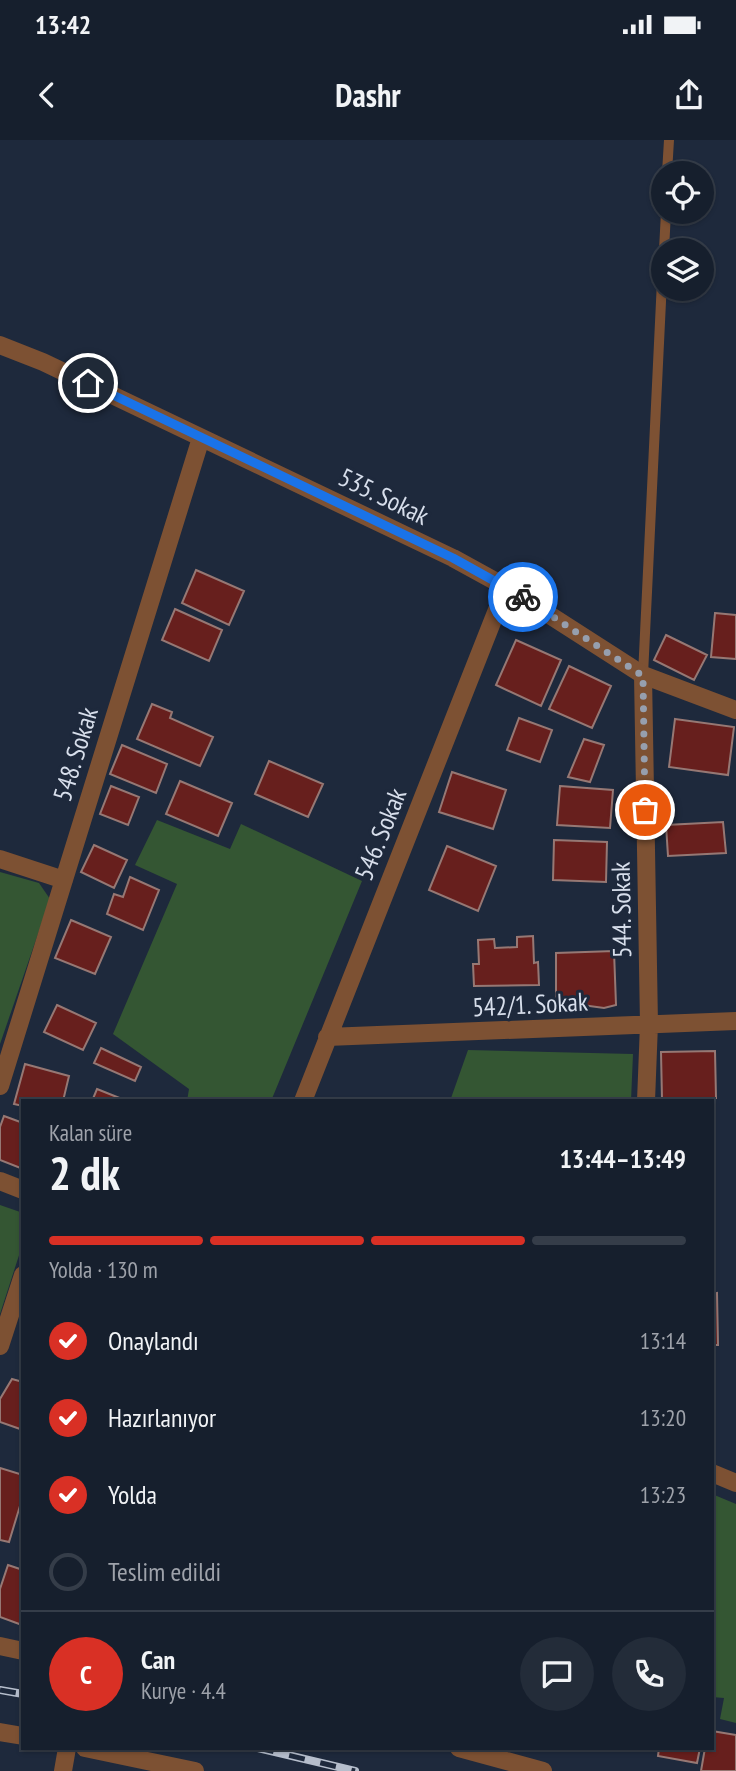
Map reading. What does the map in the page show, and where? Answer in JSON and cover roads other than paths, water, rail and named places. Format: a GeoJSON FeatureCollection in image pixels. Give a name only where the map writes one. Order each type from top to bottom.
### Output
{"type":"FeatureCollection","features":[{"type":"Feature","properties":{"kind":"street","name":"535. Sokak"},"geometry":{"type":"LineString","coordinates":[[0,345],[43,362],[453,558],[506,587],[643,676],[736,710]]}},
{"type":"Feature","properties":{"kind":"street","name":"548. Sokak"},"geometry":{"type":"LineString","coordinates":[[0,1086],[201,438]]}},
{"type":"Feature","properties":{"kind":"street","name":"546. Sokak"},"geometry":{"type":"LineString","coordinates":[[304,1099],[506,587]]}},
{"type":"Feature","properties":{"kind":"street","name":"544. Sokak"},"geometry":{"type":"LineString","coordinates":[[643,676],[649,1024],[646,1099]]}},
{"type":"Feature","properties":{"kind":"street"},"geometry":{"type":"LineString","coordinates":[[0,859],[64,880]]}},
{"type":"Feature","properties":{"kind":"street","name":"542/1. Sokak"},"geometry":{"type":"LineString","coordinates":[[327,1037],[736,1021]]}},
{"type":"Feature","properties":{"kind":"street"},"geometry":{"type":"LineString","coordinates":[[0,1181],[21,1189]]}},
{"type":"Feature","properties":{"kind":"street"},"geometry":{"type":"LineString","coordinates":[[0,1346],[21,1281]]}},
{"type":"Feature","properties":{"kind":"street"},"geometry":{"type":"LineString","coordinates":[[714,1474],[736,1483]]}},
{"type":"Feature","properties":{"kind":"street"},"geometry":{"type":"LineString","coordinates":[[0,1646],[21,1651]]}},
{"type":"Feature","properties":{"kind":"street"},"geometry":{"type":"LineString","coordinates":[[0,1732],[21,1736]]}},
{"type":"Feature","properties":{"kind":"street"},"geometry":{"type":"LineString","coordinates":[[63,1771],[66,1750]]}},
{"type":"Feature","properties":{"kind":"street"},"geometry":{"type":"LineString","coordinates":[[95,1750],[195,1771]]}},
{"type":"Feature","properties":{"kind":"street"},"geometry":{"type":"LineString","coordinates":[[466,1750],[543,1771]]}},
{"type":"Feature","properties":{"kind":"lane"},"geometry":{"type":"LineString","coordinates":[[668,161],[669,140]]}},
{"type":"Feature","properties":{"kind":"lane"},"geometry":{"type":"LineString","coordinates":[[643,676],[661,301]]}},
{"type":"Feature","properties":{"kind":"railway"},"geometry":{"type":"LineString","coordinates":[[0,1690],[21,1694]]}},
{"type":"Feature","properties":{"kind":"railway"},"geometry":{"type":"LineString","coordinates":[[266,1750],[355,1771]]}}]}
